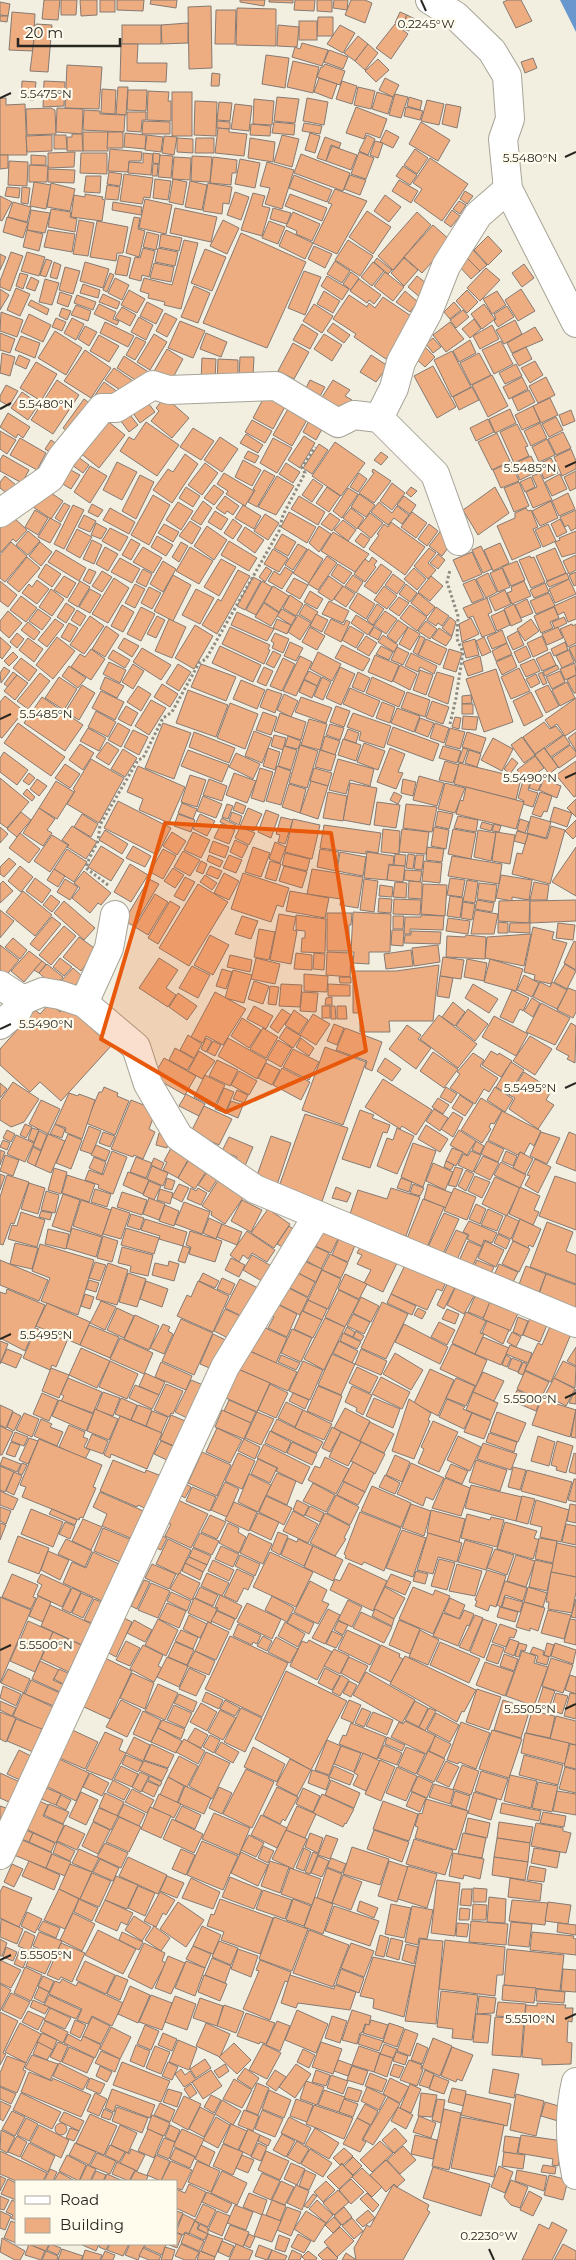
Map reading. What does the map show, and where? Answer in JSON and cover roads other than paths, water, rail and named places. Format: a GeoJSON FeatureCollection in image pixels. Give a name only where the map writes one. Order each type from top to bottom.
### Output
{"type":"FeatureCollection","features":[{"type":"Feature","properties":{"kind":"street"},"geometry":{"type":"LineString","coordinates":[[430,0],[456,16],[492,51],[507,76],[510,119],[503,139],[508,189],[576,322]]}},
{"type":"Feature","properties":{"kind":"street"},"geometry":{"type":"LineString","coordinates":[[379,418],[394,388],[401,362],[428,312],[446,266],[478,216],[508,189]]}},
{"type":"Feature","properties":{"kind":"street"},"geometry":{"type":"LineString","coordinates":[[0,513],[50,478],[62,457],[102,408],[116,408],[152,385],[169,390],[276,386],[338,422],[354,415],[379,418],[435,474],[459,541]]}},
{"type":"Feature","properties":{"kind":"street"},"geometry":{"type":"LineString","coordinates":[[84,1004],[109,948],[115,916]]}},
{"type":"Feature","properties":{"kind":"street"},"geometry":{"type":"LineString","coordinates":[[0,985],[23,1000]]}},
{"type":"Feature","properties":{"kind":"street"},"geometry":{"type":"LineString","coordinates":[[0,1025],[17,1011],[23,1000],[43,992],[60,994],[84,1004],[136,1047],[148,1084],[179,1137],[255,1189],[576,1323]]}},
{"type":"Feature","properties":{"kind":"street"},"geometry":{"type":"LineString","coordinates":[[0,1855],[225,1367],[317,1216]]}},
{"type":"Feature","properties":{"kind":"street"},"geometry":{"type":"LineString","coordinates":[[576,2082],[571,2100],[573,2159],[576,2175]]}},
{"type":"Feature","properties":{"kind":"water"},"geometry":{"type":"Polygon","coordinates":[[[560,0],[576,0],[576,32],[560,0]]]}}]}
